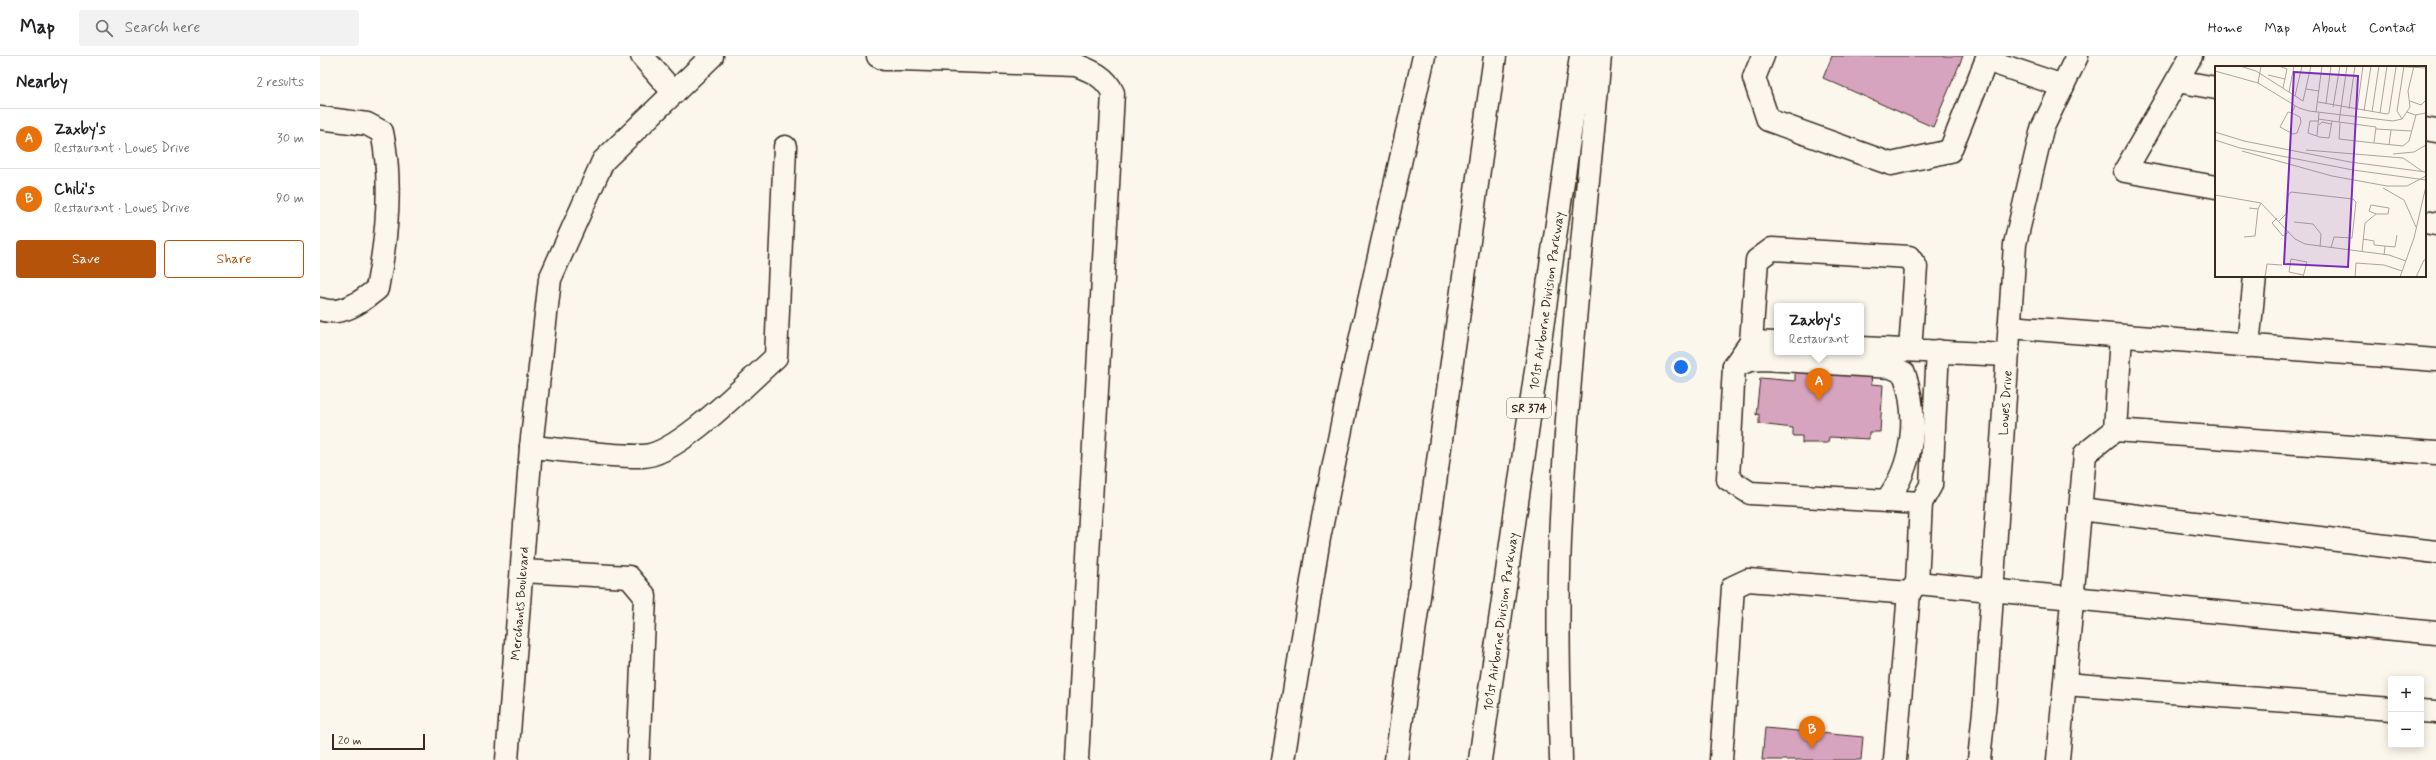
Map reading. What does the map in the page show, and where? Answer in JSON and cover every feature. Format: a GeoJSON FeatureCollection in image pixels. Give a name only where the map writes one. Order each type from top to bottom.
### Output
{"type":"FeatureCollection","features":[{"type":"Feature","properties":{"kind":"main road"},"geometry":{"type":"LineString","coordinates":[[642,56],[674,93]]}},
{"type":"Feature","properties":{"kind":"main road","name":"Merchants Boulevard"},"geometry":{"type":"LineString","coordinates":[[507,760],[531,447],[550,279],[603,161],[712,56]]}},
{"type":"Feature","properties":{"kind":"main road"},"geometry":{"type":"LineString","coordinates":[[878,56],[889,59],[1076,65],[1093,71],[1109,85],[1113,93],[1077,760]]}},
{"type":"Feature","properties":{"kind":"main road"},"geometry":{"type":"LineString","coordinates":[[1283,760],[1319,538],[1349,390],[1424,56]]}},
{"type":"Feature","properties":{"kind":"main road"},"geometry":{"type":"LineString","coordinates":[[1396,760],[1495,56]]}},
{"type":"Feature","properties":{"kind":"main road","name":"101st Airborne Division Parkway"},"geometry":{"type":"LineString","coordinates":[[1480,760],[1581,56]]}},
{"type":"Feature","properties":{"kind":"main road"},"geometry":{"type":"LineString","coordinates":[[1561,760],[1559,659],[1560,541],[1571,374],[1600,56]]}},
{"type":"Feature","properties":{"kind":"main road"},"geometry":{"type":"LineString","coordinates":[[1763,56],[1754,78],[1768,120],[1891,164],[1950,150],[1987,58],[2063,86]]}},
{"type":"Feature","properties":{"kind":"main road","name":"Lowes Drive"},"geometry":{"type":"LineString","coordinates":[[1979,760],[2015,244],[2042,129],[2078,56]]}},
{"type":"Feature","properties":{"kind":"main road"},"geometry":{"type":"LineString","coordinates":[[2191,56],[2125,171],[2215,187]]}},
{"type":"Feature","properties":{"kind":"main road"},"geometry":{"type":"LineString","coordinates":[[2177,81],[2215,88]]}},
{"type":"Feature","properties":{"kind":"main road"},"geometry":{"type":"LineString","coordinates":[[320,118],[367,124],[382,132],[387,156],[388,191],[385,248],[377,289],[356,306],[328,312],[320,309]]}},
{"type":"Feature","properties":{"kind":"main road"},"geometry":{"type":"LineString","coordinates":[[2426,129],[2436,131]]}},
{"type":"Feature","properties":{"kind":"main road"},"geometry":{"type":"LineString","coordinates":[[531,447],[645,456],[670,447],[697,427],[776,357],[785,147]]}},
{"type":"Feature","properties":{"kind":"main road"},"geometry":{"type":"LineString","coordinates":[[2426,222],[2436,224]]}},
{"type":"Feature","properties":{"kind":"main road"},"geometry":{"type":"LineString","coordinates":[[1910,350],[1916,267],[1909,257],[1772,249],[1757,260],[1751,342],[1734,366],[1728,480],[1750,493],[1921,503]]}},
{"type":"Feature","properties":{"kind":"main road"},"geometry":{"type":"LineString","coordinates":[[2248,346],[2254,277]]}},
{"type":"Feature","properties":{"kind":"main road"},"geometry":{"type":"LineString","coordinates":[[2009,327],[2436,360]]}},
{"type":"Feature","properties":{"kind":"main road"},"geometry":{"type":"LineString","coordinates":[[2115,430],[2121,336]]}},
{"type":"Feature","properties":{"kind":"main road"},"geometry":{"type":"LineString","coordinates":[[1751,342],[1774,343]]}},
{"type":"Feature","properties":{"kind":"main road"},"geometry":{"type":"LineString","coordinates":[[1864,348],[2008,355]]}},
{"type":"Feature","properties":{"kind":"main road"},"geometry":{"type":"LineString","coordinates":[[1895,760],[1921,503],[1931,485],[1938,351]]}},
{"type":"Feature","properties":{"kind":"main road"},"geometry":{"type":"LineString","coordinates":[[1734,366],[1750,360],[1764,359],[1891,367],[1904,373],[1910,388],[1913,433],[1904,471],[1886,501]]}},
{"type":"Feature","properties":{"kind":"main road"},"geometry":{"type":"LineString","coordinates":[[2058,760],[2085,454],[2115,430],[2436,453]]}},
{"type":"Feature","properties":{"kind":"main road"},"geometry":{"type":"LineString","coordinates":[[2080,509],[2436,552]]}},
{"type":"Feature","properties":{"kind":"main road"},"geometry":{"type":"LineString","coordinates":[[522,571],[629,577],[645,596],[638,760]]}},
{"type":"Feature","properties":{"kind":"main road"},"geometry":{"type":"LineString","coordinates":[[1721,760],[1733,587],[1748,580],[1913,588],[1992,589],[2072,599],[2436,633]]}},
{"type":"Feature","properties":{"kind":"main road"},"geometry":{"type":"LineString","coordinates":[[2065,684],[2388,709]]}},
{"type":"Feature","properties":{"kind":"main road"},"geometry":{"type":"LineString","coordinates":[[2424,711],[2436,712]]}},
{"type":"Feature","properties":{"kind":"building"},"geometry":{"type":"Polygon","coordinates":[[[1832,56],[1963,56],[1933,127],[1823,78],[1832,56]]]}},
{"type":"Feature","properties":{"kind":"building"},"geometry":{"type":"Polygon","coordinates":[[[1833,368],[1833,375],[1872,376],[1871,384],[1883,385],[1880,432],[1869,432],[1869,439],[1829,437],[1828,443],[1802,443],[1802,436],[1793,436],[1793,428],[1759,424],[1759,414],[1756,415],[1760,378],[1795,381],[1795,372],[1810,373],[1833,368]]]}},
{"type":"Feature","properties":{"kind":"building"},"geometry":{"type":"Polygon","coordinates":[[[1765,728],[1863,737],[1861,760],[1762,760],[1765,728]]]}},
{"type":"Feature","properties":{"kind":"place","name":"Zaxby's"},"geometry":{"type":"Point","coordinates":[1819,401]}},
{"type":"Feature","properties":{"kind":"place","name":"Chili's"},"geometry":{"type":"Point","coordinates":[1812,749]}}]}
